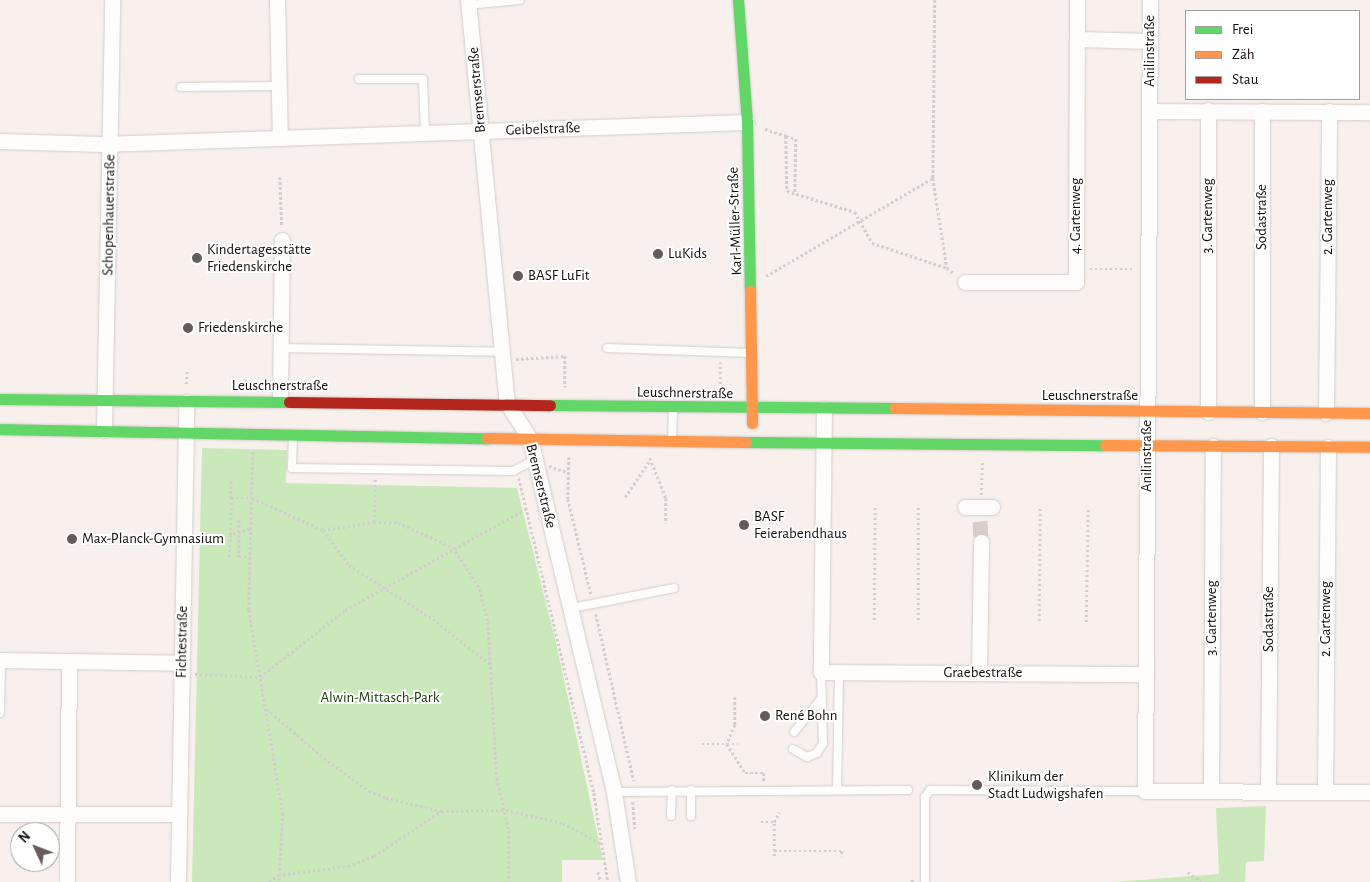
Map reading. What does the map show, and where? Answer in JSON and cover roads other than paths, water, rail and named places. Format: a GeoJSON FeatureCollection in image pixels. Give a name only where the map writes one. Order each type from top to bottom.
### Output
{"type":"FeatureCollection","features":[{"type":"Feature","properties":{"kind":"street","name":"Schopenhauerstraße"},"geometry":{"type":"LineString","coordinates":[[104,430],[112,0]]}},
{"type":"Feature","properties":{"kind":"street"},"geometry":{"type":"LineString","coordinates":[[276,0],[280,138]]}},
{"type":"Feature","properties":{"kind":"street","name":"Karl-Müller-Straße"},"geometry":{"type":"LineString","coordinates":[[738,0],[747,122],[752,284],[752,442]]}},
{"type":"Feature","properties":{"kind":"street","name":"4. Gartenweg"},"geometry":{"type":"LineString","coordinates":[[965,282],[1076,282],[1077,0]]}},
{"type":"Feature","properties":{"kind":"street","name":"Anilinstraße"},"geometry":{"type":"LineString","coordinates":[[1145,791],[1150,0]]}},
{"type":"Feature","properties":{"kind":"street","name":"Bremserstraße"},"geometry":{"type":"LineString","coordinates":[[468,2],[507,403],[530,439],[572,608],[614,792],[628,882]]}},
{"type":"Feature","properties":{"kind":"street"},"geometry":{"type":"LineString","coordinates":[[1077,39],[1150,41]]}},
{"type":"Feature","properties":{"kind":"street","name":"3. Gartenweg"},"geometry":{"type":"LineString","coordinates":[[1208,110],[1208,412]]}},
{"type":"Feature","properties":{"kind":"street"},"geometry":{"type":"LineString","coordinates":[[1150,111],[1370,112]]}},
{"type":"Feature","properties":{"kind":"street","name":"Sodastraße"},"geometry":{"type":"LineString","coordinates":[[1262,111],[1262,412]]}},
{"type":"Feature","properties":{"kind":"street","name":"2. Gartenweg"},"geometry":{"type":"LineString","coordinates":[[1326,413],[1328,111]]}},
{"type":"Feature","properties":{"kind":"street","name":"Geibelstraße"},"geometry":{"type":"LineString","coordinates":[[0,141],[110,144],[747,122]]}},
{"type":"Feature","properties":{"kind":"street"},"geometry":{"type":"LineString","coordinates":[[280,400],[282,240]]}},
{"type":"Feature","properties":{"kind":"street","name":"Leuschnerstraße"},"geometry":{"type":"LineString","coordinates":[[0,399],[186,402],[280,400],[507,403],[719,409],[1370,413]]}},
{"type":"Feature","properties":{"kind":"street","name":"Fichtestraße"},"geometry":{"type":"LineString","coordinates":[[178,882],[186,402]]}},
{"type":"Feature","properties":{"kind":"street"},"geometry":{"type":"LineString","coordinates":[[821,672],[824,409]]}},
{"type":"Feature","properties":{"kind":"street"},"geometry":{"type":"LineString","coordinates":[[0,429],[570,440],[1370,447]]}},
{"type":"Feature","properties":{"kind":"street","name":"3. Gartenweg"},"geometry":{"type":"LineString","coordinates":[[1210,791],[1213,446]]}},
{"type":"Feature","properties":{"kind":"street","name":"Sodastraße"},"geometry":{"type":"LineString","coordinates":[[1268,791],[1271,446]]}},
{"type":"Feature","properties":{"kind":"street","name":"2. Gartenweg"},"geometry":{"type":"LineString","coordinates":[[1325,792],[1328,447]]}},
{"type":"Feature","properties":{"kind":"street"},"geometry":{"type":"LineString","coordinates":[[965,507],[984,512]]}},
{"type":"Feature","properties":{"kind":"street"},"geometry":{"type":"LineString","coordinates":[[980,542],[980,673]]}},
{"type":"Feature","properties":{"kind":"street"},"geometry":{"type":"LineString","coordinates":[[1,660],[181,668]]}},
{"type":"Feature","properties":{"kind":"street"},"geometry":{"type":"LineString","coordinates":[[67,882],[69,662]]}},
{"type":"Feature","properties":{"kind":"street","name":"Graebestraße"},"geometry":{"type":"LineString","coordinates":[[821,672],[1146,674]]}},
{"type":"Feature","properties":{"kind":"street"},"geometry":{"type":"LineString","coordinates":[[1145,791],[1370,792]]}},
{"type":"Feature","properties":{"kind":"street"},"geometry":{"type":"LineString","coordinates":[[0,814],[179,814]]}},
{"type":"Feature","properties":{"kind":"lane"},"geometry":{"type":"LineString","coordinates":[[468,2],[520,0]]}},
{"type":"Feature","properties":{"kind":"lane"},"geometry":{"type":"LineString","coordinates":[[359,79],[423,78],[425,133]]}},
{"type":"Feature","properties":{"kind":"lane"},"geometry":{"type":"LineString","coordinates":[[181,87],[279,86]]}},
{"type":"Feature","properties":{"kind":"lane"},"geometry":{"type":"LineString","coordinates":[[281,348],[502,356]]}},
{"type":"Feature","properties":{"kind":"lane"},"geometry":{"type":"LineString","coordinates":[[607,348],[752,353]]}},
{"type":"Feature","properties":{"kind":"lane"},"geometry":{"type":"LineString","coordinates":[[672,441],[673,408]]}},
{"type":"Feature","properties":{"kind":"lane"},"geometry":{"type":"LineString","coordinates":[[293,434],[292,468],[518,469],[535,460]]}},
{"type":"Feature","properties":{"kind":"lane"},"geometry":{"type":"LineString","coordinates":[[572,608],[593,602],[674,588]]}},
{"type":"Feature","properties":{"kind":"lane"},"geometry":{"type":"LineString","coordinates":[[0,713],[1,660]]}},
{"type":"Feature","properties":{"kind":"lane"},"geometry":{"type":"LineString","coordinates":[[793,749],[807,757],[817,753],[824,743],[821,672]]}},
{"type":"Feature","properties":{"kind":"lane"},"geometry":{"type":"LineString","coordinates":[[837,790],[840,672]]}},
{"type":"Feature","properties":{"kind":"lane"},"geometry":{"type":"LineString","coordinates":[[794,732],[821,699]]}},
{"type":"Feature","properties":{"kind":"lane"},"geometry":{"type":"LineString","coordinates":[[614,792],[633,790],[908,790]]}},
{"type":"Feature","properties":{"kind":"lane"},"geometry":{"type":"LineString","coordinates":[[671,816],[672,790]]}},
{"type":"Feature","properties":{"kind":"lane"},"geometry":{"type":"LineString","coordinates":[[690,816],[691,790]]}},
{"type":"Feature","properties":{"kind":"lane"},"geometry":{"type":"LineString","coordinates":[[925,882],[925,797],[930,790],[1145,791]]}},
{"type":"Feature","properties":{"kind":"tunnel"},"geometry":{"type":"LineString","coordinates":[[980,521],[981,542]]}},
{"type":"Feature","properties":{"kind":"place","name":"LuKids"},"geometry":{"type":"Point","coordinates":[658,254]}},
{"type":"Feature","properties":{"kind":"place","name":"Kindertagesstätte Friedenskirche"},"geometry":{"type":"Point","coordinates":[197,258]}},
{"type":"Feature","properties":{"kind":"place","name":"BASF LuFit"},"geometry":{"type":"Point","coordinates":[518,276]}},
{"type":"Feature","properties":{"kind":"place","name":"Friedenskirche"},"geometry":{"type":"Point","coordinates":[188,328]}},
{"type":"Feature","properties":{"kind":"place","name":"BASF Feierabendhaus"},"geometry":{"type":"Point","coordinates":[744,525]}},
{"type":"Feature","properties":{"kind":"place","name":"Max-Planck-Gymnasium"},"geometry":{"type":"Point","coordinates":[72,539]}},
{"type":"Feature","properties":{"kind":"place","name":"René Bohn"},"geometry":{"type":"Point","coordinates":[765,716]}},
{"type":"Feature","properties":{"kind":"place","name":"Klinikum der Stadt Ludwigshafen"},"geometry":{"type":"Point","coordinates":[977,785]}},
{"type":"Feature","properties":{"kind":"park label","name":"Alwin-Mittasch-Park"},"geometry":{"type":"Point","coordinates":[380,698]}}]}
